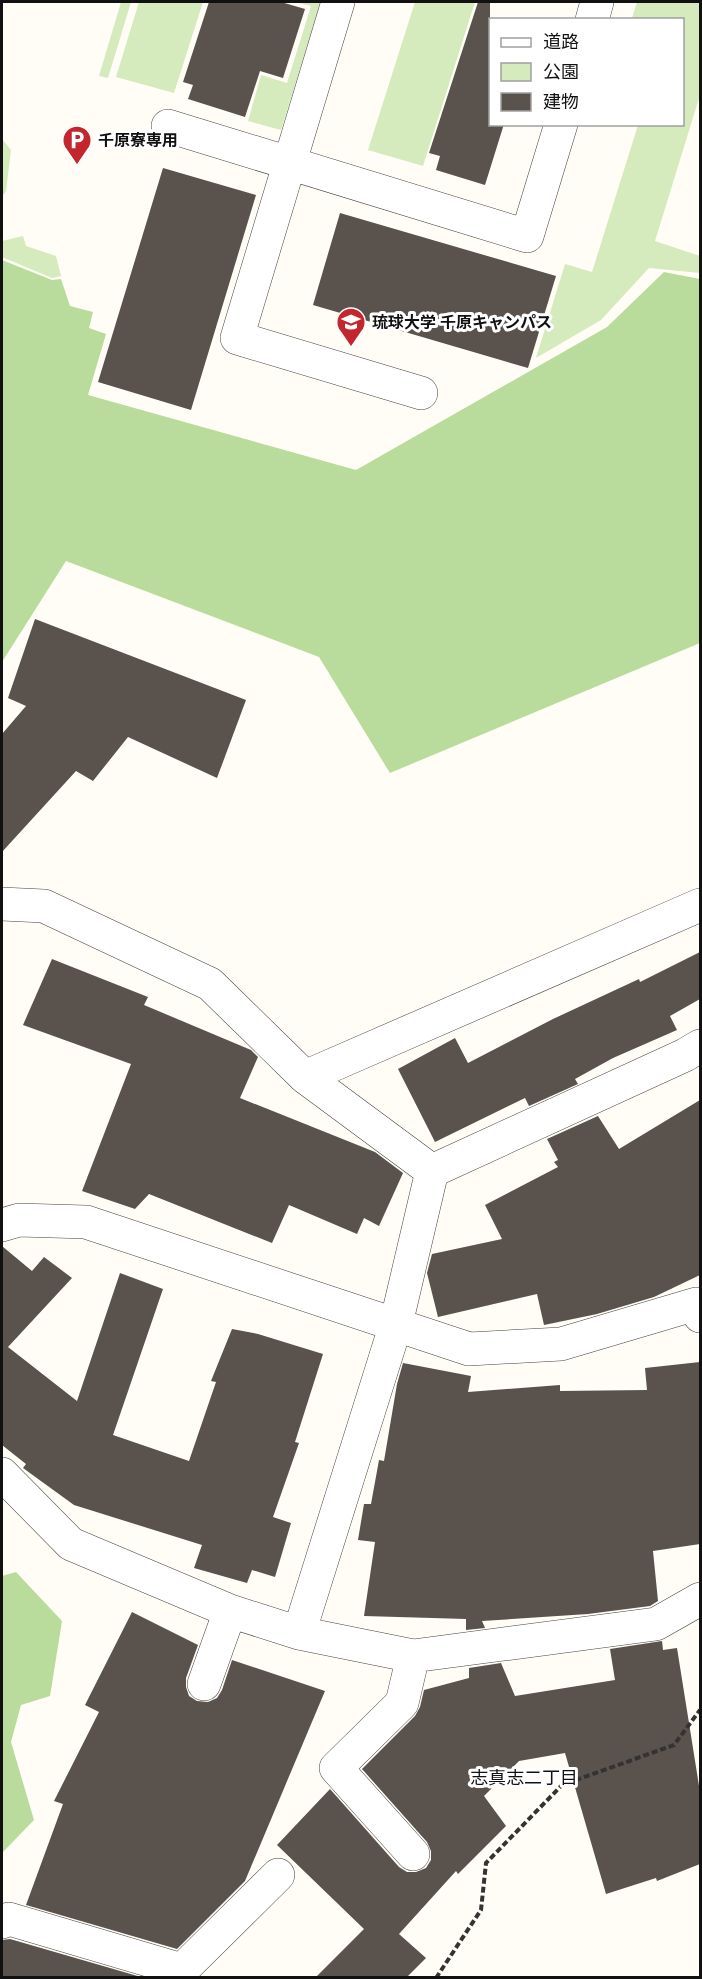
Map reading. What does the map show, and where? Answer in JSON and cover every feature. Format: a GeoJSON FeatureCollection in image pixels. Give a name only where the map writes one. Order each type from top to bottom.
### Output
{"type":"FeatureCollection","features":[{"type":"Feature","properties":{"kind":"street"},"geometry":{"type":"LineString","coordinates":[[338,2],[237,338],[420,393]]}},
{"type":"Feature","properties":{"kind":"street"},"geometry":{"type":"LineString","coordinates":[[593,18],[597,2]]}},
{"type":"Feature","properties":{"kind":"street"},"geometry":{"type":"LineString","coordinates":[[168,126],[527,236],[560,126]]}},
{"type":"Feature","properties":{"kind":"street"},"geometry":{"type":"LineString","coordinates":[[2,904],[44,906],[210,984],[305,1077],[432,1170]]}},
{"type":"Feature","properties":{"kind":"street"},"geometry":{"type":"LineString","coordinates":[[305,1077],[700,905]]}},
{"type":"Feature","properties":{"kind":"street"},"geometry":{"type":"LineString","coordinates":[[432,1170],[695,1060]]}},
{"type":"Feature","properties":{"kind":"street"},"geometry":{"type":"LineString","coordinates":[[299,1633],[396,1324],[432,1170]]}},
{"type":"Feature","properties":{"kind":"street"},"geometry":{"type":"LineString","coordinates":[[2,1225],[19,1220],[86,1222],[470,1349],[561,1344],[699,1307]]}},
{"type":"Feature","properties":{"kind":"street"},"geometry":{"type":"LineString","coordinates":[[2,1474],[71,1544],[230,1611],[299,1633],[413,1656],[656,1624],[700,1599]]}},
{"type":"Feature","properties":{"kind":"street"},"geometry":{"type":"LineString","coordinates":[[204,1684],[230,1611]]}},
{"type":"Feature","properties":{"kind":"street"},"geometry":{"type":"LineString","coordinates":[[413,1656],[402,1703],[336,1768],[413,1854]]}},
{"type":"Feature","properties":{"kind":"street"},"geometry":{"type":"LineString","coordinates":[[2,1922],[9,1919],[182,1970],[278,1875]]}},
{"type":"Feature","properties":{"kind":"path"},"geometry":{"type":"LineString","coordinates":[[436,1977],[481,1910],[486,1863],[562,1785],[674,1745],[700,1710]]}},
{"type":"Feature","properties":{"kind":"green space"},"geometry":{"type":"Polygon","coordinates":[[[121,2],[131,2],[108,78],[99,76],[121,2]]]}},
{"type":"Feature","properties":{"kind":"green space"},"geometry":{"type":"Polygon","coordinates":[[[139,2],[203,2],[174,93],[116,77],[139,2]]]}},
{"type":"Feature","properties":{"kind":"green space"},"geometry":{"type":"Polygon","coordinates":[[[295,2],[321,2],[281,130],[248,121],[261,75],[287,83],[311,6],[295,2]]]}},
{"type":"Feature","properties":{"kind":"green space"},"geometry":{"type":"Polygon","coordinates":[[[415,2],[475,2],[423,166],[368,150],[415,2]]]}},
{"type":"Feature","properties":{"kind":"green space"},"geometry":{"type":"Polygon","coordinates":[[[637,2],[700,2],[700,95],[655,241],[700,256],[700,273],[649,268],[601,320],[536,358],[565,264],[592,272],[638,126],[684,126],[684,18],[632,18],[637,2]]]}},
{"type":"Feature","properties":{"kind":"green space"},"geometry":{"type":"Polygon","coordinates":[[[2,139],[11,150],[6,191],[2,197],[2,139]]]}},
{"type":"Feature","properties":{"kind":"green space"},"geometry":{"type":"Polygon","coordinates":[[[23,236],[26,246],[56,256],[61,276],[52,278],[2,257],[2,241],[23,236]]]}},
{"type":"Feature","properties":{"kind":"green space"},"geometry":{"type":"Polygon","coordinates":[[[2,260],[52,280],[61,279],[70,306],[93,312],[89,328],[106,334],[88,395],[356,470],[607,327],[664,272],[700,279],[700,643],[390,773],[319,657],[66,561],[2,662],[2,260]]]}},
{"type":"Feature","properties":{"kind":"green space"},"geometry":{"type":"Polygon","coordinates":[[[16,1572],[62,1621],[50,1696],[21,1705],[11,1742],[34,1820],[2,1853],[2,1576],[16,1572]]]}},
{"type":"Feature","properties":{"kind":"building"},"geometry":{"type":"Polygon","coordinates":[[[209,2],[281,2],[305,9],[283,78],[260,71],[245,117],[188,99],[193,85],[183,82],[209,2]]]}},
{"type":"Feature","properties":{"kind":"building"},"geometry":{"type":"Polygon","coordinates":[[[478,2],[490,2],[489,126],[503,126],[485,185],[436,170],[440,156],[429,153],[478,2]]]}},
{"type":"Feature","properties":{"kind":"building"},"geometry":{"type":"Polygon","coordinates":[[[163,168],[256,195],[191,410],[98,382],[163,168]]]}},
{"type":"Feature","properties":{"kind":"building"},"geometry":{"type":"Polygon","coordinates":[[[340,213],[556,276],[528,368],[313,305],[340,213]]]}},
{"type":"Feature","properties":{"kind":"building"},"geometry":{"type":"Polygon","coordinates":[[[35,619],[246,700],[217,778],[128,737],[93,781],[76,771],[2,852],[2,734],[26,706],[8,698],[35,619]]]}},
{"type":"Feature","properties":{"kind":"building"},"geometry":{"type":"Polygon","coordinates":[[[700,952],[700,999],[670,1016],[677,1030],[613,1058],[575,1079],[578,1084],[529,1106],[525,1098],[435,1142],[398,1069],[455,1038],[468,1063],[553,1019],[639,979],[640,982],[700,952]]]}},
{"type":"Feature","properties":{"kind":"building"},"geometry":{"type":"Polygon","coordinates":[[[52,959],[148,997],[144,1005],[251,1050],[258,1057],[240,1098],[375,1152],[403,1173],[379,1226],[364,1218],[357,1234],[289,1205],[272,1243],[149,1194],[135,1209],[82,1191],[131,1064],[23,1025],[52,959]]]}},
{"type":"Feature","properties":{"kind":"building"},"geometry":{"type":"Polygon","coordinates":[[[700,1100],[700,1275],[654,1297],[597,1314],[544,1325],[537,1294],[438,1317],[427,1273],[432,1254],[502,1239],[485,1205],[558,1167],[554,1162],[558,1160],[547,1139],[598,1116],[619,1149],[700,1100]]]}},
{"type":"Feature","properties":{"kind":"building"},"geometry":{"type":"Polygon","coordinates":[[[2,1246],[32,1271],[44,1257],[72,1278],[8,1347],[77,1401],[120,1273],[163,1289],[113,1435],[189,1461],[216,1382],[211,1381],[232,1329],[258,1334],[323,1354],[295,1442],[299,1443],[273,1517],[291,1523],[275,1577],[252,1570],[247,1583],[194,1568],[202,1545],[74,1505],[23,1468],[26,1464],[2,1445],[2,1246]]]}},
{"type":"Feature","properties":{"kind":"building"},"geometry":{"type":"Polygon","coordinates":[[[700,1362],[700,1544],[653,1551],[658,1601],[650,1606],[588,1614],[482,1621],[485,1628],[466,1630],[466,1619],[364,1616],[375,1542],[358,1540],[364,1504],[371,1504],[379,1460],[384,1461],[397,1384],[403,1363],[471,1376],[468,1392],[560,1385],[560,1391],[647,1390],[645,1368],[700,1362]]]}},
{"type":"Feature","properties":{"kind":"building"},"geometry":{"type":"Polygon","coordinates":[[[132,1612],[198,1645],[186,1678],[189,1696],[197,1701],[208,1702],[217,1698],[232,1660],[325,1691],[245,1881],[177,1949],[26,1905],[63,1804],[54,1801],[99,1712],[85,1705],[132,1612]]]}},
{"type":"Feature","properties":{"kind":"building"},"geometry":{"type":"Polygon","coordinates":[[[662,1641],[663,1650],[677,1648],[700,1792],[700,1864],[657,1881],[656,1878],[606,1894],[565,1753],[519,1761],[484,1796],[506,1826],[458,1874],[456,1871],[399,1934],[426,1958],[407,1977],[316,1977],[364,1929],[277,1845],[330,1789],[399,1867],[407,1872],[416,1872],[426,1868],[431,1860],[431,1851],[427,1842],[362,1769],[415,1716],[424,1690],[469,1678],[469,1668],[501,1663],[515,1696],[615,1680],[610,1649],[662,1641]]]}},
{"type":"Feature","properties":{"kind":"building"},"geometry":{"type":"Polygon","coordinates":[[[10,1939],[141,1977],[2,1977],[2,1940],[10,1939]]]}},
{"type":"Feature","properties":{"kind":"place","name":"千原寮専用"},"geometry":{"type":"Point","coordinates":[77,166]}},
{"type":"Feature","properties":{"kind":"place","name":"琉球大学 千原キャンパス"},"geometry":{"type":"Point","coordinates":[351,348]}},
{"type":"Feature","properties":{"kind":"district","name":"志真志二丁目"},"geometry":{"type":"Point","coordinates":[524,1778]}}]}
